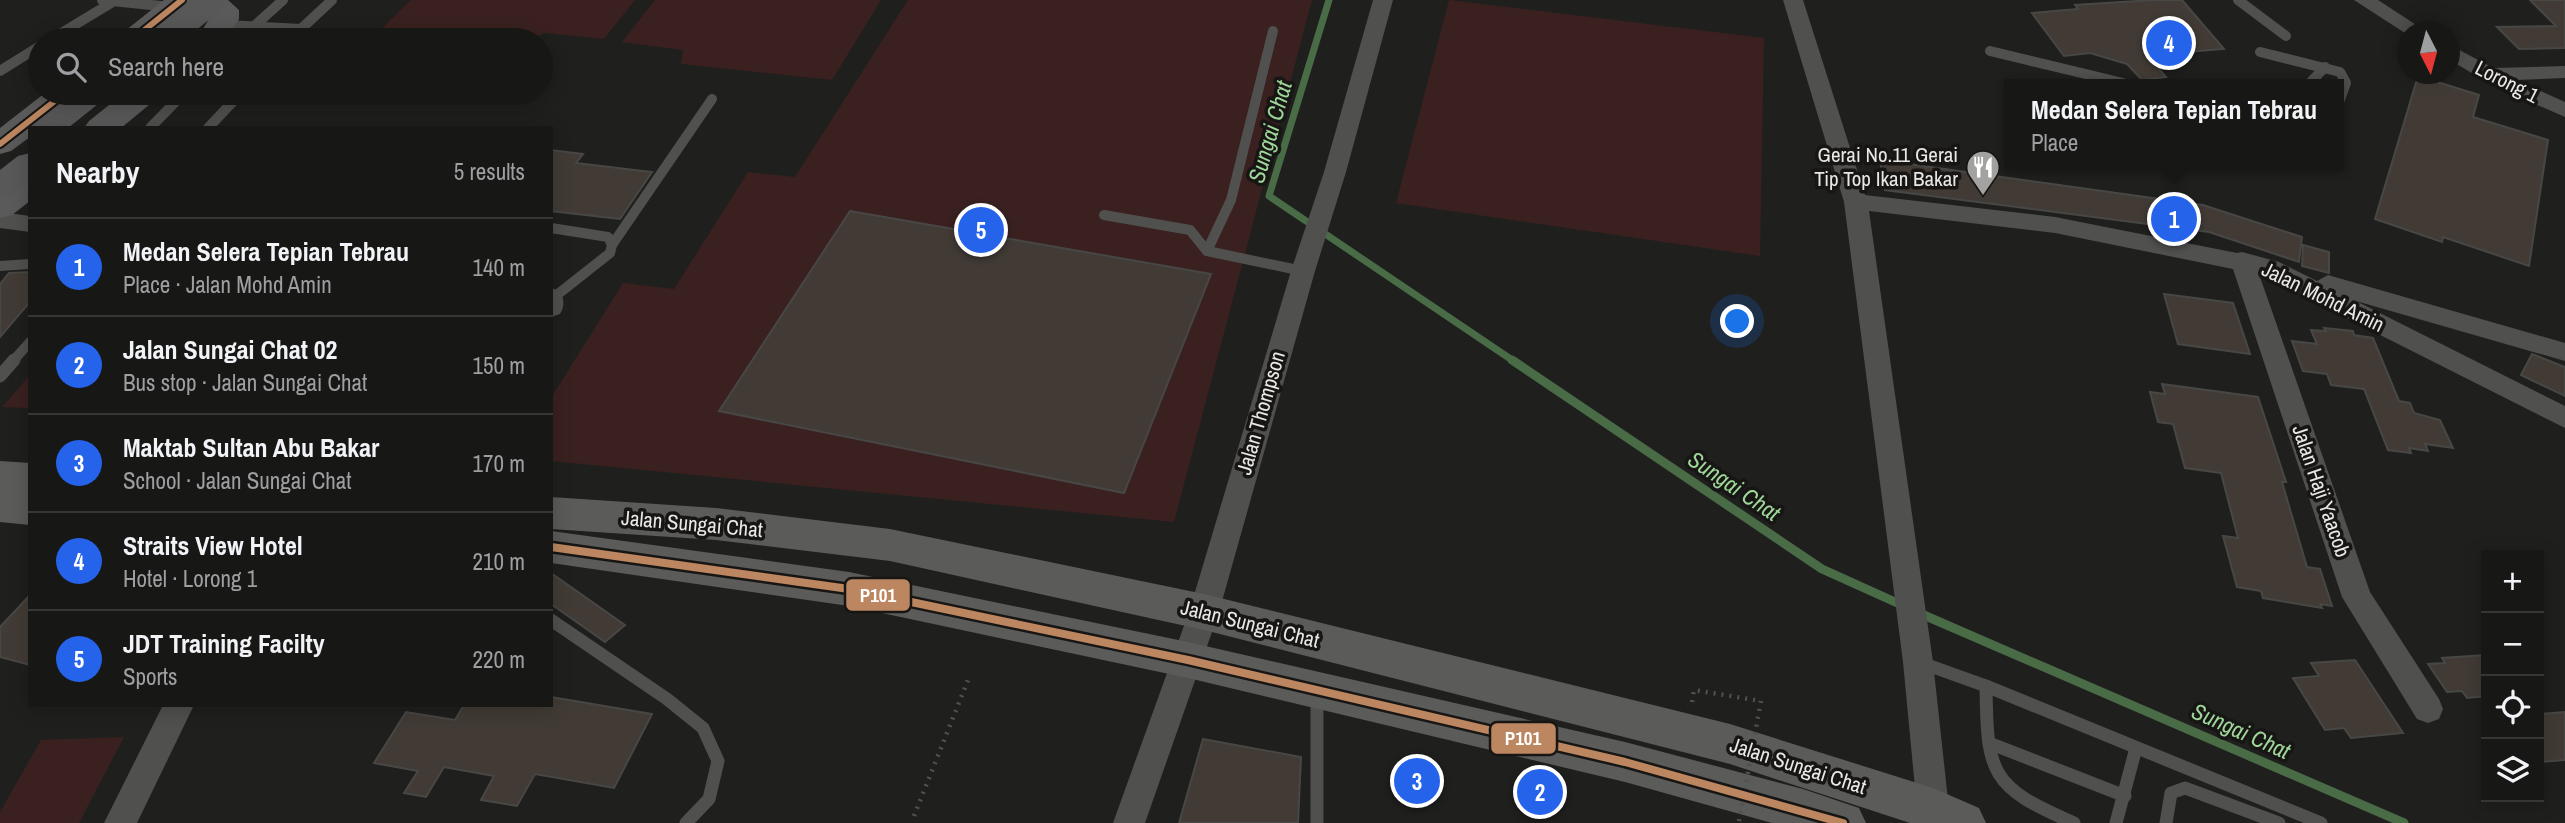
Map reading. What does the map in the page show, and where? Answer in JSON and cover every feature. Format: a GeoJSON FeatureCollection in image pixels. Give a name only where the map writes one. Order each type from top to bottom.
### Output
{"type":"FeatureCollection","features":[{"type":"Feature","properties":{"kind":"highway"},"geometry":{"type":"LineString","coordinates":[[173,28],[207,0]]}},
{"type":"Feature","properties":{"kind":"highway"},"geometry":{"type":"LineString","coordinates":[[50,126],[77,105]]}},
{"type":"Feature","properties":{"kind":"highway"},"geometry":{"type":"LineString","coordinates":[[79,126],[106,105]]}},
{"type":"Feature","properties":{"kind":"highway"},"geometry":{"type":"LineString","coordinates":[[0,164],[28,143]]}},
{"type":"Feature","properties":{"kind":"highway"},"geometry":{"type":"LineString","coordinates":[[0,187],[28,166]]}},
{"type":"Feature","properties":{"kind":"main road"},"geometry":{"type":"LineString","coordinates":[[147,28],[178,4],[216,5],[224,10],[224,19],[233,23]]}},
{"type":"Feature","properties":{"kind":"main road"},"geometry":{"type":"LineString","coordinates":[[0,144],[50,105]]}},
{"type":"Feature","properties":{"kind":"main road"},"geometry":{"type":"LineString","coordinates":[[103,126],[129,105]]}},
{"type":"Feature","properties":{"kind":"main road"},"geometry":{"type":"LineString","coordinates":[[0,207],[28,186]]}},
{"type":"Feature","properties":{"kind":"main road"},"geometry":{"type":"LineString","coordinates":[[0,476],[28,478]]}},
{"type":"Feature","properties":{"kind":"main road"},"geometry":{"type":"LineString","coordinates":[[0,506],[28,509]]}},
{"type":"Feature","properties":{"kind":"main road","name":"Jalan Sungai Chat"},"geometry":{"type":"LineString","coordinates":[[553,513],[716,524],[890,545],[1204,612],[1730,744],[1948,816]]}},
{"type":"Feature","properties":{"kind":"main road","name":"Jalan Sungai Chat"},"geometry":{"type":"LineString","coordinates":[[553,547],[849,589],[1188,660],[1625,762],[1843,823]]}},
{"type":"Feature","properties":{"kind":"street","name":"Jalan Thompson"},"geometry":{"type":"LineString","coordinates":[[1129,823],[1204,612],[1305,265],[1335,172],[1383,0]]}},
{"type":"Feature","properties":{"kind":"street","name":"Jalan Sungai Chat"},"geometry":{"type":"LineString","coordinates":[[1793,0],[1856,202],[1918,662],[1948,816]]}},
{"type":"Feature","properties":{"kind":"street"},"geometry":{"type":"LineString","coordinates":[[2364,0],[2399,21]]}},
{"type":"Feature","properties":{"kind":"street","name":"Lorong 1"},"geometry":{"type":"LineString","coordinates":[[2460,57],[2488,74],[2565,110]]}},
{"type":"Feature","properties":{"kind":"street"},"geometry":{"type":"LineString","coordinates":[[2488,74],[2565,72]]}},
{"type":"Feature","properties":{"kind":"street","name":"Jalan Mohd Amin"},"geometry":{"type":"LineString","coordinates":[[1856,202],[2055,225],[2242,260],[2271,268],[2565,418]]}},
{"type":"Feature","properties":{"kind":"street"},"geometry":{"type":"LineString","coordinates":[[0,220],[28,224]]}},
{"type":"Feature","properties":{"kind":"street","name":"Jalan Haji Yaacob"},"geometry":{"type":"LineString","coordinates":[[2242,260],[2357,597],[2428,709]]}},
{"type":"Feature","properties":{"kind":"street"},"geometry":{"type":"LineString","coordinates":[[2271,268],[2565,352]]}},
{"type":"Feature","properties":{"kind":"street"},"geometry":{"type":"LineString","coordinates":[[120,823],[178,707]]}},
{"type":"Feature","properties":{"kind":"lane"},"geometry":{"type":"LineString","coordinates":[[233,23],[284,0]]}},
{"type":"Feature","properties":{"kind":"lane"},"geometry":{"type":"LineString","coordinates":[[303,28],[332,0]]}},
{"type":"Feature","properties":{"kind":"lane"},"geometry":{"type":"LineString","coordinates":[[2238,0],[2286,36]]}},
{"type":"Feature","properties":{"kind":"lane"},"geometry":{"type":"LineString","coordinates":[[68,28],[107,1],[178,4]]}},
{"type":"Feature","properties":{"kind":"lane"},"geometry":{"type":"LineString","coordinates":[[233,23],[262,28]]}},
{"type":"Feature","properties":{"kind":"lane"},"geometry":{"type":"LineString","coordinates":[[1207,251],[1231,200],[1273,31]]}},
{"type":"Feature","properties":{"kind":"lane"},"geometry":{"type":"LineString","coordinates":[[1990,51],[2106,79]]}},
{"type":"Feature","properties":{"kind":"lane"},"geometry":{"type":"LineString","coordinates":[[2260,52],[2340,72],[2346,78],[2344,91]]}},
{"type":"Feature","properties":{"kind":"lane"},"geometry":{"type":"LineString","coordinates":[[0,71],[28,54]]}},
{"type":"Feature","properties":{"kind":"lane"},"geometry":{"type":"LineString","coordinates":[[2314,79],[2325,67]]}},
{"type":"Feature","properties":{"kind":"lane"},"geometry":{"type":"LineString","coordinates":[[553,300],[610,253],[612,245],[712,99]]}},
{"type":"Feature","properties":{"kind":"lane"},"geometry":{"type":"LineString","coordinates":[[152,126],[172,105]]}},
{"type":"Feature","properties":{"kind":"lane"},"geometry":{"type":"LineString","coordinates":[[210,126],[230,105]]}},
{"type":"Feature","properties":{"kind":"lane"},"geometry":{"type":"LineString","coordinates":[[1104,215],[1190,230],[1207,251],[1305,265]]}},
{"type":"Feature","properties":{"kind":"lane"},"geometry":{"type":"LineString","coordinates":[[553,228],[608,237],[612,245]]}},
{"type":"Feature","properties":{"kind":"lane"},"geometry":{"type":"LineString","coordinates":[[0,266],[28,264]]}},
{"type":"Feature","properties":{"kind":"lane"},"geometry":{"type":"LineString","coordinates":[[0,376],[28,344]]}},
{"type":"Feature","properties":{"kind":"lane"},"geometry":{"type":"LineString","coordinates":[[553,621],[667,699],[703,729],[719,761],[709,799],[687,823]]}},
{"type":"Feature","properties":{"kind":"lane"},"geometry":{"type":"LineString","coordinates":[[1918,662],[1986,686],[2321,823]]}},
{"type":"Feature","properties":{"kind":"lane"},"geometry":{"type":"LineString","coordinates":[[1986,686],[1991,759],[2003,784],[2021,799],[2074,823]]}},
{"type":"Feature","properties":{"kind":"lane"},"geometry":{"type":"LineString","coordinates":[[1317,691],[1317,823]]}},
{"type":"Feature","properties":{"kind":"lane"},"geometry":{"type":"LineString","coordinates":[[1989,743],[2125,796]]}},
{"type":"Feature","properties":{"kind":"lane"},"geometry":{"type":"LineString","coordinates":[[2116,823],[2136,748]]}},
{"type":"Feature","properties":{"kind":"lane"},"geometry":{"type":"LineString","coordinates":[[2166,823],[2171,793],[2185,788],[2279,823]]}},
{"type":"Feature","properties":{"kind":"path"},"geometry":{"type":"LineString","coordinates":[[914,816],[970,675]]}},
{"type":"Feature","properties":{"kind":"path"},"geometry":{"type":"LineString","coordinates":[[1694,690],[1761,701],[1739,821]]}},
{"type":"Feature","properties":{"kind":"shaded area"},"geometry":{"type":"Polygon","coordinates":[[[411,0],[635,0],[604,39],[553,34],[553,28],[382,28],[411,0]]]}},
{"type":"Feature","properties":{"kind":"shaded area"},"geometry":{"type":"Polygon","coordinates":[[[655,0],[881,0],[832,80],[681,64],[683,50],[622,42],[655,0]]]}},
{"type":"Feature","properties":{"kind":"shaded area"},"geometry":{"type":"Polygon","coordinates":[[[908,0],[1312,0],[1174,522],[553,461],[553,395],[623,283],[674,289],[748,172],[795,177],[908,0]]]}},
{"type":"Feature","properties":{"kind":"shaded area"},"geometry":{"type":"Polygon","coordinates":[[[1449,0],[1764,38],[1760,256],[1396,203],[1449,0]]]}},
{"type":"Feature","properties":{"kind":"shaded area"},"geometry":{"type":"Polygon","coordinates":[[[28,377],[28,408],[2,407],[28,377]]]}},
{"type":"Feature","properties":{"kind":"shaded area"},"geometry":{"type":"Polygon","coordinates":[[[124,737],[79,823],[0,823],[0,812],[41,740],[124,737]]]}},
{"type":"Feature","properties":{"kind":"building"},"geometry":{"type":"Polygon","coordinates":[[[2182,0],[2224,49],[2147,55],[2166,77],[2141,79],[2127,64],[2090,53],[2064,56],[2032,13],[2078,9],[2075,5],[2182,0]]]}},
{"type":"Feature","properties":{"kind":"building"},"geometry":{"type":"Polygon","coordinates":[[[2530,0],[2565,0],[2565,48],[2519,49],[2497,27],[2556,26],[2530,0]]]}},
{"type":"Feature","properties":{"kind":"building"},"geometry":{"type":"Polygon","coordinates":[[[2416,84],[2444,84],[2479,95],[2473,117],[2548,140],[2529,266],[2443,237],[2442,242],[2375,219],[2416,84]]]}},
{"type":"Feature","properties":{"kind":"building"},"geometry":{"type":"Polygon","coordinates":[[[553,150],[583,154],[576,163],[652,172],[620,219],[553,211],[553,150]]]}},
{"type":"Feature","properties":{"kind":"building"},"geometry":{"type":"Polygon","coordinates":[[[1880,160],[2203,205],[2302,237],[2299,262],[2209,232],[1885,190],[1880,160]]]}},
{"type":"Feature","properties":{"kind":"building"},"geometry":{"type":"Polygon","coordinates":[[[850,211],[1211,274],[1124,493],[719,411],[850,211]]]}},
{"type":"Feature","properties":{"kind":"building"},"geometry":{"type":"Polygon","coordinates":[[[2303,245],[2329,252],[2329,273],[2302,266],[2303,245]]]}},
{"type":"Feature","properties":{"kind":"building"},"geometry":{"type":"Polygon","coordinates":[[[28,272],[28,304],[0,337],[0,284],[9,273],[28,272]]]}},
{"type":"Feature","properties":{"kind":"building"},"geometry":{"type":"Polygon","coordinates":[[[2164,294],[2233,303],[2250,354],[2178,344],[2164,294]]]}},
{"type":"Feature","properties":{"kind":"building"},"geometry":{"type":"Polygon","coordinates":[[[2324,328],[2353,331],[2354,335],[2373,338],[2399,401],[2410,403],[2414,413],[2440,420],[2453,448],[2425,444],[2428,451],[2409,448],[2411,453],[2388,450],[2364,389],[2331,385],[2327,374],[2303,371],[2292,341],[2317,344],[2311,330],[2326,331],[2324,328]]]}},
{"type":"Feature","properties":{"kind":"building"},"geometry":{"type":"Polygon","coordinates":[[[2532,354],[2565,367],[2565,396],[2521,375],[2532,354]]]}},
{"type":"Feature","properties":{"kind":"building"},"geometry":{"type":"Polygon","coordinates":[[[2162,384],[2258,397],[2286,482],[2282,482],[2307,567],[2320,569],[2332,606],[2320,604],[2322,608],[2263,598],[2261,591],[2237,587],[2223,536],[2238,538],[2221,473],[2185,468],[2173,424],[2158,422],[2150,392],[2165,394],[2162,384]]]}},
{"type":"Feature","properties":{"kind":"building"},"geometry":{"type":"Polygon","coordinates":[[[553,574],[625,625],[605,642],[553,605],[553,574]]]}},
{"type":"Feature","properties":{"kind":"building"},"geometry":{"type":"Polygon","coordinates":[[[28,597],[28,664],[0,657],[0,627],[28,597]]]}},
{"type":"Feature","properties":{"kind":"building"},"geometry":{"type":"Polygon","coordinates":[[[2481,655],[2481,697],[2467,698],[2462,691],[2447,692],[2428,664],[2445,663],[2442,658],[2481,655]]]}},
{"type":"Feature","properties":{"kind":"building"},"geometry":{"type":"Polygon","coordinates":[[[2355,660],[2403,733],[2351,738],[2344,728],[2325,730],[2293,678],[2319,676],[2311,663],[2355,660]]]}},
{"type":"Feature","properties":{"kind":"building"},"geometry":{"type":"Polygon","coordinates":[[[553,697],[652,714],[614,788],[535,774],[517,806],[481,800],[494,776],[444,767],[426,797],[404,793],[418,771],[374,763],[406,712],[455,720],[463,707],[553,707],[553,697]]]}},
{"type":"Feature","properties":{"kind":"building"},"geometry":{"type":"Polygon","coordinates":[[[2565,712],[2565,760],[2544,762],[2544,714],[2565,712]]]}},
{"type":"Feature","properties":{"kind":"building"},"geometry":{"type":"Polygon","coordinates":[[[1203,739],[1301,757],[1298,823],[1179,823],[1203,739]]]}},
{"type":"Feature","properties":{"kind":"waterway","name":"Sungai Chat"},"geometry":{"type":"LineString","coordinates":[[1329,0],[1269,196],[1515,362]]}},
{"type":"Feature","properties":{"kind":"waterway","name":"Sungai Chat"},"geometry":{"type":"LineString","coordinates":[[1512,360],[1822,569],[1904,606]]}},
{"type":"Feature","properties":{"kind":"waterway","name":"Sungai Chat"},"geometry":{"type":"LineString","coordinates":[[1919,613],[2404,823]]}},
{"type":"Feature","properties":{"kind":"transit line","name":"P101"},"geometry":{"type":"LineString","coordinates":[[147,28],[182,0]]}},
{"type":"Feature","properties":{"kind":"transit line","name":"P101"},"geometry":{"type":"LineString","coordinates":[[0,144],[50,105]]}},
{"type":"Feature","properties":{"kind":"transit line","name":"P101"},"geometry":{"type":"LineString","coordinates":[[553,547],[849,589],[1188,660],[1625,762],[1843,823]]}},
{"type":"Feature","properties":{"kind":"place","name":"Straits View Hotel"},"geometry":{"type":"Point","coordinates":[2169,43]}},
{"type":"Feature","properties":{"kind":"place","name":"Gerai No.11 Gerai Tip Top Ikan Bakar"},"geometry":{"type":"Point","coordinates":[1983,197]}},
{"type":"Feature","properties":{"kind":"place","name":"Medan Selera Tepian Tebrau"},"geometry":{"type":"Point","coordinates":[2174,219]}},
{"type":"Feature","properties":{"kind":"place","name":"JDT Training Facilty"},"geometry":{"type":"Point","coordinates":[981,230]}},
{"type":"Feature","properties":{"kind":"place","name":"Maktab Sultan Abu Bakar"},"geometry":{"type":"Point","coordinates":[1417,781]}},
{"type":"Feature","properties":{"kind":"place","name":"Jalan Sungai Chat 02"},"geometry":{"type":"Point","coordinates":[1540,792]}}]}
